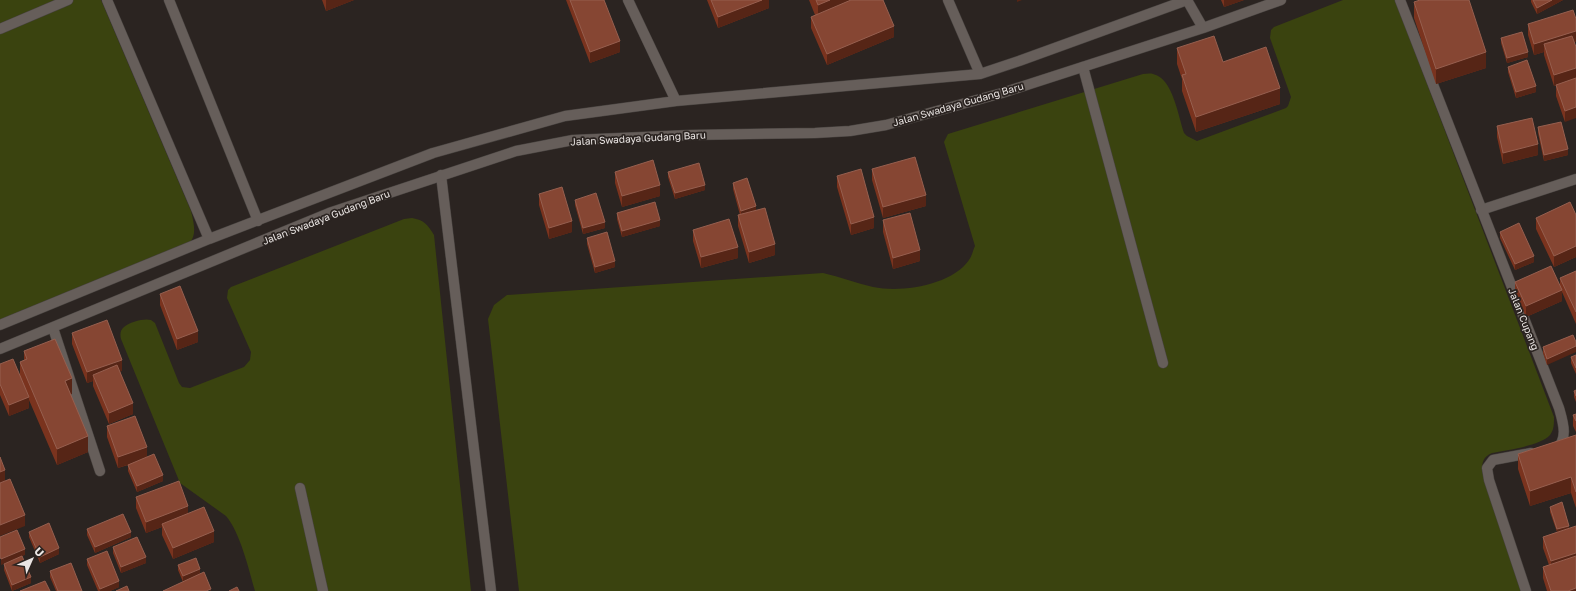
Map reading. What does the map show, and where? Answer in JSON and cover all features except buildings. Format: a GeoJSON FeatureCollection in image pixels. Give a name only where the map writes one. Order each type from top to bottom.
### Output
{"type":"FeatureCollection","features":[{"type":"Feature","properties":{"kind":"street"},"geometry":{"type":"LineString","coordinates":[[0,28],[68,0]]}},
{"type":"Feature","properties":{"kind":"street"},"geometry":{"type":"LineString","coordinates":[[108,0],[209,239]]}},
{"type":"Feature","properties":{"kind":"street"},"geometry":{"type":"LineString","coordinates":[[169,0],[258,221]]}},
{"type":"Feature","properties":{"kind":"street"},"geometry":{"type":"LineString","coordinates":[[628,0],[676,101]]}},
{"type":"Feature","properties":{"kind":"street"},"geometry":{"type":"LineString","coordinates":[[948,0],[980,74]]}},
{"type":"Feature","properties":{"kind":"street"},"geometry":{"type":"LineString","coordinates":[[0,325],[209,239],[433,153],[565,116],[676,101],[980,74],[1187,0],[1203,28]]}},
{"type":"Feature","properties":{"kind":"street","name":"Jalan Swadaya Gudang Baru"},"geometry":{"type":"LineString","coordinates":[[0,349],[329,213],[441,175],[516,152],[573,140],[690,135],[815,133],[857,130],[928,114],[1002,93],[1203,28],[1281,0]]}},
{"type":"Feature","properties":{"kind":"street","name":"Jalan Cupang"},"geometry":{"type":"LineString","coordinates":[[1400,0],[1481,210],[1560,408],[1564,428],[1564,439],[1556,450],[1518,454],[1493,460],[1487,468],[1489,480],[1526,591]]}},
{"type":"Feature","properties":{"kind":"street"},"geometry":{"type":"LineString","coordinates":[[1082,67],[1163,363]]}},
{"type":"Feature","properties":{"kind":"street"},"geometry":{"type":"LineString","coordinates":[[441,175],[491,591]]}},
{"type":"Feature","properties":{"kind":"street"},"geometry":{"type":"LineString","coordinates":[[1481,210],[1576,179]]}},
{"type":"Feature","properties":{"kind":"street"},"geometry":{"type":"LineString","coordinates":[[53,328],[100,471]]}},
{"type":"Feature","properties":{"kind":"street"},"geometry":{"type":"LineString","coordinates":[[300,488],[322,591]]}},
{"type":"Feature","properties":{"kind":"green space"},"geometry":{"type":"Polygon","coordinates":[[[0,0],[101,0],[191,211],[194,233],[190,243],[173,259],[0,330],[0,0]]]}},
{"type":"Feature","properties":{"kind":"green space"},"geometry":{"type":"Polygon","coordinates":[[[1343,0],[1395,0],[1554,417],[1552,431],[1545,439],[1531,445],[1492,453],[1485,458],[1482,465],[1482,471],[1525,591],[519,591],[488,319],[494,305],[507,295],[823,273],[885,289],[912,288],[939,281],[951,276],[961,269],[970,258],[975,246],[944,142],[948,134],[1143,74],[1153,74],[1160,77],[1170,90],[1184,133],[1197,141],[1286,108],[1291,97],[1270,38],[1271,30],[1274,27],[1343,0]]]}},
{"type":"Feature","properties":{"kind":"green space"},"geometry":{"type":"Polygon","coordinates":[[[412,218],[420,220],[430,228],[434,235],[471,591],[255,591],[244,552],[231,523],[226,516],[180,483],[121,339],[121,331],[127,325],[137,321],[151,320],[155,323],[179,383],[182,387],[190,388],[244,367],[250,360],[251,352],[227,298],[228,290],[231,287],[404,219],[412,218]]]}}]}
